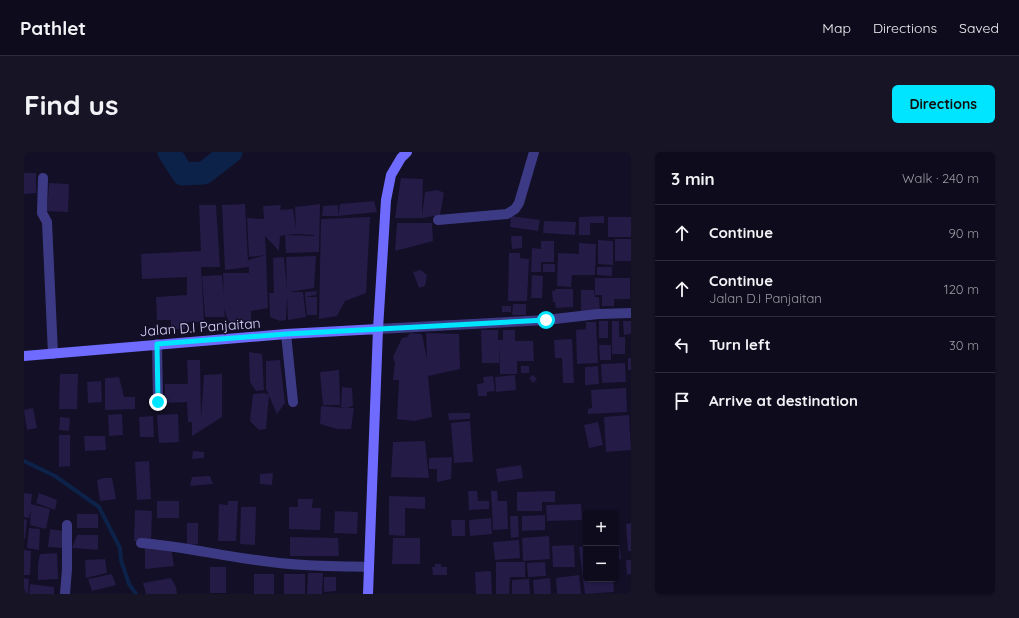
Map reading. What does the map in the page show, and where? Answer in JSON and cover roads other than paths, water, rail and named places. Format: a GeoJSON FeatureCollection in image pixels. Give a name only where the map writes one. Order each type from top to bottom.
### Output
{"type":"FeatureCollection","features":[{"type":"Feature","properties":{"kind":"street"},"geometry":{"type":"LineString","coordinates":[[368,594],[378,329],[386,200],[391,174],[401,158],[407,152]]}},
{"type":"Feature","properties":{"kind":"street"},"geometry":{"type":"LineString","coordinates":[[438,220],[508,214],[515,209],[519,203],[534,152]]}},
{"type":"Feature","properties":{"kind":"street"},"geometry":{"type":"LineString","coordinates":[[43,178],[42,213],[47,222],[53,354]]}},
{"type":"Feature","properties":{"kind":"street"},"geometry":{"type":"LineString","coordinates":[[378,329],[546,320],[631,313]]}},
{"type":"Feature","properties":{"kind":"street","name":"Jalan D.I Panjaitan"},"geometry":{"type":"LineString","coordinates":[[24,356],[286,334],[378,329]]}},
{"type":"Feature","properties":{"kind":"street"},"geometry":{"type":"LineString","coordinates":[[286,334],[293,402]]}},
{"type":"Feature","properties":{"kind":"street"},"geometry":{"type":"LineString","coordinates":[[157,344],[158,402]]}},
{"type":"Feature","properties":{"kind":"street"},"geometry":{"type":"LineString","coordinates":[[65,594],[67,569],[67,525]]}},
{"type":"Feature","properties":{"kind":"street"},"geometry":{"type":"LineString","coordinates":[[141,543],[169,545],[272,563],[306,566],[369,567]]}},
{"type":"Feature","properties":{"kind":"waterway"},"geometry":{"type":"LineString","coordinates":[[169,152],[183,174],[204,173],[231,152]]}},
{"type":"Feature","properties":{"kind":"waterway"},"geometry":{"type":"LineString","coordinates":[[24,461],[55,476],[99,507],[120,548],[121,560],[129,584],[136,594]]}}]}
